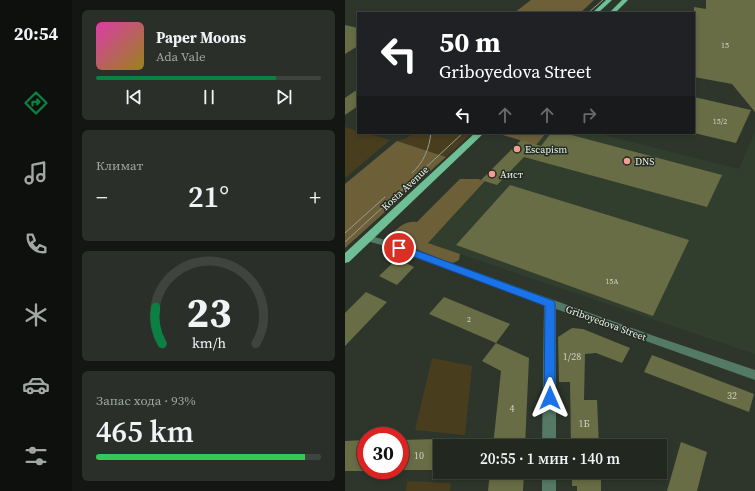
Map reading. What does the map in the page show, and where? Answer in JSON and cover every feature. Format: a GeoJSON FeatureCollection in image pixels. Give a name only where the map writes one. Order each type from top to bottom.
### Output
{"type":"FeatureCollection","features":[{"type":"Feature","properties":{"kind":"main road"},"geometry":{"type":"LineString","coordinates":[[596,12],[609,0]]}},
{"type":"Feature","properties":{"kind":"main road"},"geometry":{"type":"LineString","coordinates":[[613,12],[625,0]]}},
{"type":"Feature","properties":{"kind":"main road","name":"Kosta Avenue"},"geometry":{"type":"LineString","coordinates":[[345,259],[479,134]]}},
{"type":"Feature","properties":{"kind":"street","name":"Griboyedova Street"},"geometry":{"type":"LineString","coordinates":[[367,238],[385,243],[755,375]]}},
{"type":"Feature","properties":{"kind":"street"},"geometry":{"type":"LineString","coordinates":[[549,439],[550,303]]}},
{"type":"Feature","properties":{"kind":"street"},"geometry":{"type":"LineString","coordinates":[[549,479],[549,491]]}},
{"type":"Feature","properties":{"kind":"shaded area"},"geometry":{"type":"Polygon","coordinates":[[[531,0],[594,0],[581,12],[515,12],[531,0]]]}},
{"type":"Feature","properties":{"kind":"shaded area"},"geometry":{"type":"Polygon","coordinates":[[[345,127],[357,131],[357,134],[369,134],[390,140],[345,178],[345,127]]]}},
{"type":"Feature","properties":{"kind":"shaded area"},"geometry":{"type":"Polygon","coordinates":[[[755,132],[755,354],[428,243],[529,134],[600,134],[739,169],[755,132]]]}},
{"type":"Feature","properties":{"kind":"shaded area"},"geometry":{"type":"Polygon","coordinates":[[[412,134],[471,134],[446,157],[397,141],[407,138],[412,134]]]}},
{"type":"Feature","properties":{"kind":"shaded area"},"geometry":{"type":"Polygon","coordinates":[[[499,134],[545,134],[536,145],[499,134]]]}},
{"type":"Feature","properties":{"kind":"shaded area"},"geometry":{"type":"Polygon","coordinates":[[[397,141],[446,157],[345,248],[345,184],[397,141]]]}},
{"type":"Feature","properties":{"kind":"shaded area"},"geometry":{"type":"Polygon","coordinates":[[[460,179],[478,179],[485,181],[428,243],[460,254],[459,260],[453,263],[446,261],[398,242],[389,236],[405,223],[417,222],[460,179]]]}},
{"type":"Feature","properties":{"kind":"shaded area"},"geometry":{"type":"Polygon","coordinates":[[[432,358],[472,366],[465,435],[415,430],[432,358]]]}},
{"type":"Feature","properties":{"kind":"shaded area"},"geometry":{"type":"Polygon","coordinates":[[[407,481],[451,483],[450,491],[406,491],[407,481]]]}},
{"type":"Feature","properties":{"kind":"building"},"geometry":{"type":"Polygon","coordinates":[[[706,0],[755,0],[755,112],[732,84],[695,77],[694,7],[706,9],[706,0]]]}},
{"type":"Feature","properties":{"kind":"building"},"geometry":{"type":"Polygon","coordinates":[[[345,25],[357,28],[357,47],[345,54],[345,25]]]}},
{"type":"Feature","properties":{"kind":"building"},"geometry":{"type":"Polygon","coordinates":[[[357,90],[357,107],[345,115],[345,98],[357,90]]]}},
{"type":"Feature","properties":{"kind":"building"},"geometry":{"type":"Polygon","coordinates":[[[695,97],[751,110],[736,143],[695,133],[695,97]]]}},
{"type":"Feature","properties":{"kind":"building"},"geometry":{"type":"Polygon","coordinates":[[[550,134],[568,134],[722,175],[707,207],[524,157],[497,185],[481,180],[521,140],[541,146],[550,134]]]}},
{"type":"Feature","properties":{"kind":"building"},"geometry":{"type":"Polygon","coordinates":[[[510,185],[689,240],[653,316],[456,245],[510,185]]]}},
{"type":"Feature","properties":{"kind":"building"},"geometry":{"type":"Polygon","coordinates":[[[397,259],[414,267],[397,285],[379,276],[397,259]]]}},
{"type":"Feature","properties":{"kind":"building"},"geometry":{"type":"Polygon","coordinates":[[[366,292],[387,302],[345,346],[345,313],[366,292]]]}},
{"type":"Feature","properties":{"kind":"building"},"geometry":{"type":"Polygon","coordinates":[[[444,297],[510,324],[496,343],[429,314],[444,297]]]}},
{"type":"Feature","properties":{"kind":"building"},"geometry":{"type":"Polygon","coordinates":[[[572,328],[583,329],[630,348],[622,363],[596,353],[585,354],[584,400],[597,400],[599,439],[571,439],[570,382],[559,382],[558,337],[572,328]]]}},
{"type":"Feature","properties":{"kind":"building"},"geometry":{"type":"Polygon","coordinates":[[[496,343],[529,358],[525,439],[494,439],[501,371],[482,361],[496,343]]]}},
{"type":"Feature","properties":{"kind":"building"},"geometry":{"type":"Polygon","coordinates":[[[652,355],[754,394],[749,412],[644,372],[652,355]]]}},
{"type":"Feature","properties":{"kind":"building"},"geometry":{"type":"Polygon","coordinates":[[[433,439],[433,470],[409,470],[409,440],[433,439]]]}},
{"type":"Feature","properties":{"kind":"building"},"geometry":{"type":"Polygon","coordinates":[[[357,440],[357,471],[345,471],[345,441],[357,440]]]}},
{"type":"Feature","properties":{"kind":"building"},"geometry":{"type":"Polygon","coordinates":[[[681,442],[707,452],[697,491],[667,491],[681,442]]]}},
{"type":"Feature","properties":{"kind":"building"},"geometry":{"type":"Polygon","coordinates":[[[489,479],[524,479],[523,491],[488,491],[489,479]]]}},
{"type":"Feature","properties":{"kind":"building"},"geometry":{"type":"Polygon","coordinates":[[[572,479],[601,479],[601,491],[577,491],[577,486],[572,486],[572,479]]]}},
{"type":"Feature","properties":{"kind":"tram line"},"geometry":{"type":"LineString","coordinates":[[589,12],[603,0]]}},
{"type":"Feature","properties":{"kind":"tram line"},"geometry":{"type":"LineString","coordinates":[[412,173],[420,164],[425,155],[431,134]]}},
{"type":"Feature","properties":{"kind":"tram line"},"geometry":{"type":"LineString","coordinates":[[345,242],[462,134]]}},
{"type":"Feature","properties":{"kind":"tram line"},"geometry":{"type":"LineString","coordinates":[[345,233],[385,197]]}},
{"type":"Feature","properties":{"kind":"place","name":"Escapism"},"geometry":{"type":"Point","coordinates":[517,149]}},
{"type":"Feature","properties":{"kind":"place","name":"DNS"},"geometry":{"type":"Point","coordinates":[627,161]}},
{"type":"Feature","properties":{"kind":"place","name":"Аист"},"geometry":{"type":"Point","coordinates":[492,174]}},
{"type":"Feature","properties":{"kind":"route"},"geometry":{"type":"LineString","coordinates":[[399,248],[550,303],[550,398]]}}]}
